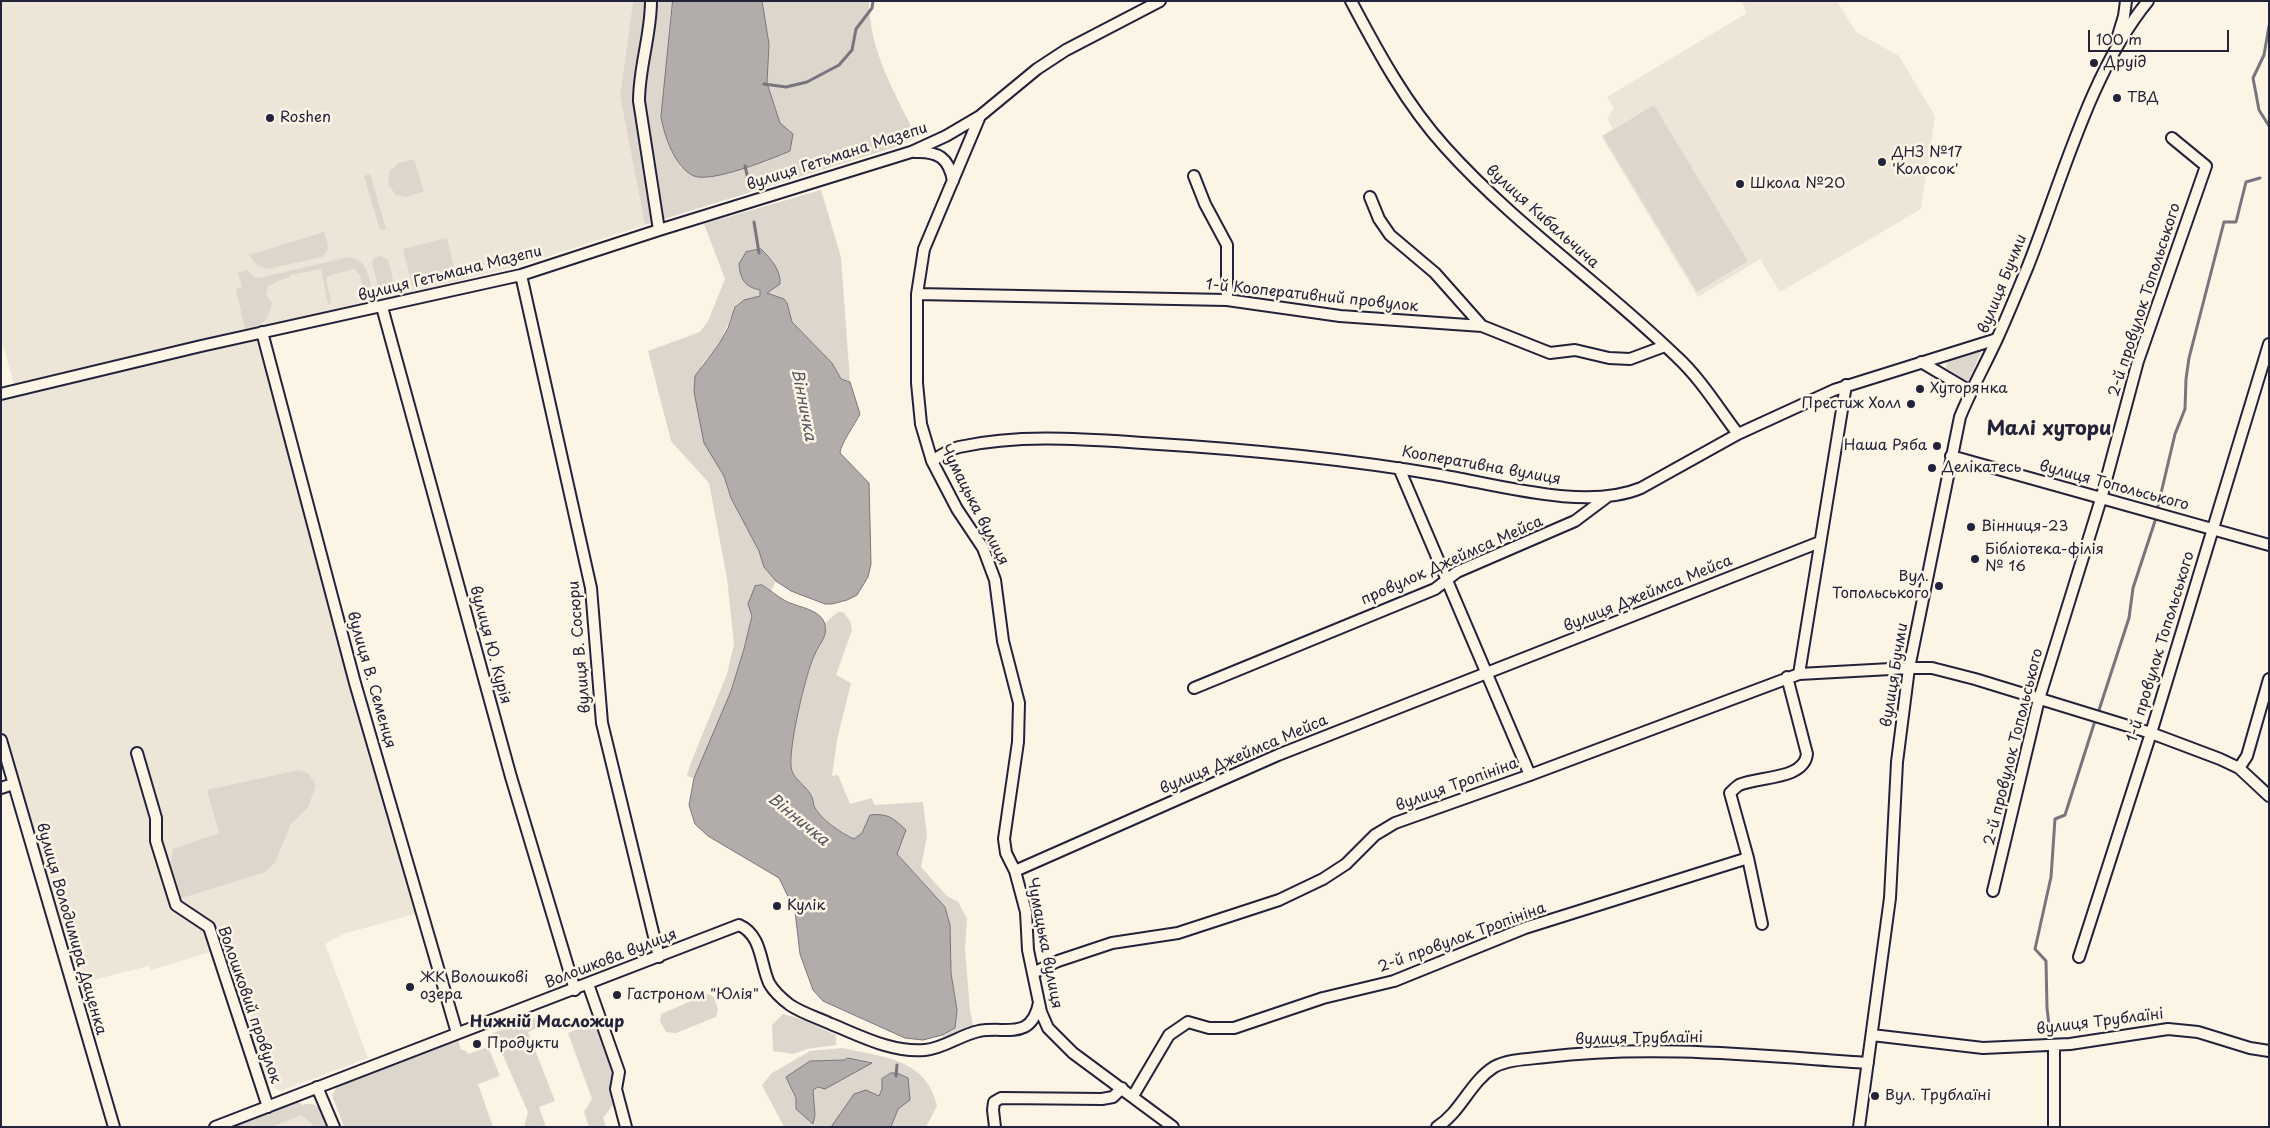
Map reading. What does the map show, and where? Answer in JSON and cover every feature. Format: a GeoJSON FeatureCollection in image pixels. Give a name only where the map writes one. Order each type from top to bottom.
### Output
{"type":"FeatureCollection","features":[{"type":"Feature","properties":{"kind":"street"},"geometry":{"type":"LineString","coordinates":[[651,1],[651,23],[639,81],[639,101],[659,230]]}},
{"type":"Feature","properties":{"kind":"street","name":"Чумацька вулиця"},"geometry":{"type":"LineString","coordinates":[[1160,1],[1066,50],[1037,68],[980,116],[954,182],[924,249],[917,294],[917,383],[921,424],[932,461],[957,509],[983,548],[995,580],[1003,641],[1019,704],[1018,742],[1004,839],[1006,853],[1015,870],[1026,912],[1028,950],[1041,1012],[1048,1028],[1073,1053],[1173,1127]]}},
{"type":"Feature","properties":{"kind":"street","name":"вулиця Кибальчича"},"geometry":{"type":"LineString","coordinates":[[1351,1],[1376,49],[1408,100],[1444,146],[1485,189],[1679,359],[1738,434]]}},
{"type":"Feature","properties":{"kind":"street"},"geometry":{"type":"LineString","coordinates":[[2110,61],[2121,28],[2126,1]]}},
{"type":"Feature","properties":{"kind":"street","name":"вулиця Бучми"},"geometry":{"type":"LineString","coordinates":[[1859,1127],[1890,898],[1897,762],[1909,668],[1960,417],[1970,391],[1997,339],[2028,266],[2082,125],[2110,61],[2137,15],[2148,1]]}},
{"type":"Feature","properties":{"kind":"street","name":"вулиця Гетьмана Мазепи"},"geometry":{"type":"LineString","coordinates":[[1,394],[262,332],[522,275],[659,230],[911,152],[946,136],[980,116]]}},
{"type":"Feature","properties":{"kind":"street","name":"2-й провулок Топольського"},"geometry":{"type":"LineString","coordinates":[[1994,891],[2039,699],[2101,499],[2138,361],[2206,166],[2172,138]]}},
{"type":"Feature","properties":{"kind":"street"},"geometry":{"type":"LineString","coordinates":[[911,152],[928,151],[942,158],[951,166],[954,182]]}},
{"type":"Feature","properties":{"kind":"street"},"geometry":{"type":"LineString","coordinates":[[1194,176],[1205,204],[1227,245],[1227,300]]}},
{"type":"Feature","properties":{"kind":"street"},"geometry":{"type":"LineString","coordinates":[[1370,197],[1379,219],[1390,235],[1435,273],[1482,326]]}},
{"type":"Feature","properties":{"kind":"street","name":"вулиця В. Сосюри"},"geometry":{"type":"LineString","coordinates":[[522,275],[591,588],[602,722],[660,957]]}},
{"type":"Feature","properties":{"kind":"street","name":"1-й Кооперативний провулок"},"geometry":{"type":"LineString","coordinates":[[917,294],[1227,300],[1340,316],[1482,326],[1550,353],[1575,350],[1609,358],[1630,359],[1665,346]]}},
{"type":"Feature","properties":{"kind":"street","name":"вулиця Ю. Курія"},"geometry":{"type":"LineString","coordinates":[[382,307],[511,777],[574,990]]}},
{"type":"Feature","properties":{"kind":"street","name":"вулиця В. Семенця"},"geometry":{"type":"LineString","coordinates":[[262,332],[355,683],[457,1033]]}},
{"type":"Feature","properties":{"kind":"street","name":"Кооперативна вулиця"},"geometry":{"type":"LineString","coordinates":[[932,461],[957,447],[1039,437],[1230,448],[1399,468],[1551,494],[1607,497],[1627,494],[1642,488],[1738,434],[1846,385],[1997,339]]}},
{"type":"Feature","properties":{"kind":"street","name":"1-й провулок Топольського"},"geometry":{"type":"LineString","coordinates":[[2079,957],[2151,733],[2269,344]]}},
{"type":"Feature","properties":{"kind":"street"},"geometry":{"type":"LineString","coordinates":[[1921,362],[1970,391]]}},
{"type":"Feature","properties":{"kind":"street"},"geometry":{"type":"LineString","coordinates":[[1799,674],[1846,385]]}},
{"type":"Feature","properties":{"kind":"street","name":"вулиця Топольського"},"geometry":{"type":"LineString","coordinates":[[1952,456],[2269,545]]}},
{"type":"Feature","properties":{"kind":"street"},"geometry":{"type":"LineString","coordinates":[[1399,468],[1445,580],[1530,775]]}},
{"type":"Feature","properties":{"kind":"street","name":"провулок Джеймса Мейса"},"geometry":{"type":"LineString","coordinates":[[1194,688],[1435,589],[1457,572],[1569,524],[1607,497]]}},
{"type":"Feature","properties":{"kind":"street","name":"вулиця Джеймса Мейса"},"geometry":{"type":"LineString","coordinates":[[1015,870],[1278,755],[1487,675],[1820,542]]}},
{"type":"Feature","properties":{"kind":"street","name":"вулиця Тропініна"},"geometry":{"type":"LineString","coordinates":[[1033,973],[1058,961],[1112,944],[1178,933],[1279,900],[1323,879],[1339,869],[1375,835],[1395,823],[1530,775],[1799,674],[1932,668],[2151,733],[2220,758],[2239,768],[2269,796]]}},
{"type":"Feature","properties":{"kind":"street"},"geometry":{"type":"LineString","coordinates":[[1762,924],[1748,858],[1730,793],[1739,785],[1792,772],[1801,768],[1806,761],[1807,754],[1787,677]]}},
{"type":"Feature","properties":{"kind":"street"},"geometry":{"type":"LineString","coordinates":[[2239,768],[2246,756],[2269,679]]}},
{"type":"Feature","properties":{"kind":"street","name":"вулиця Володимира Даценка"},"geometry":{"type":"LineString","coordinates":[[1,740],[114,1127]]}},
{"type":"Feature","properties":{"kind":"street","name":"Волошковий провулок"},"geometry":{"type":"LineString","coordinates":[[137,753],[156,818],[156,841],[176,905],[209,927],[268,1107]]}},
{"type":"Feature","properties":{"kind":"street"},"geometry":{"type":"LineString","coordinates":[[1,788],[13,784]]}},
{"type":"Feature","properties":{"kind":"street","name":"2-й провулок Тропініна"},"geometry":{"type":"LineString","coordinates":[[1133,1096],[1169,1035],[1188,1022],[1210,1028],[1234,1028],[1323,998],[1394,980],[1525,928],[1748,858]]}},
{"type":"Feature","properties":{"kind":"street","name":"Волошкова вулиця"},"geometry":{"type":"LineString","coordinates":[[215,1127],[740,925],[748,929],[755,937],[765,972],[777,995],[792,1006],[882,1045],[902,1049],[925,1050],[940,1047],[980,1031],[1021,1029],[1032,1022],[1040,1000]]}},
{"type":"Feature","properties":{"kind":"street"},"geometry":{"type":"LineString","coordinates":[[588,984],[619,1072],[616,1089],[626,1127]]}},
{"type":"Feature","properties":{"kind":"street","name":"вулиця Трублаїні"},"geometry":{"type":"LineString","coordinates":[[1872,1035],[1983,1048],[2054,1044],[2168,1029],[2198,1032],[2250,1048],[2269,1051]]}},
{"type":"Feature","properties":{"kind":"street"},"geometry":{"type":"LineString","coordinates":[[2054,1044],[2054,1127]]}},
{"type":"Feature","properties":{"kind":"street","name":"вулиця Трублаїні"},"geometry":{"type":"LineString","coordinates":[[1437,1127],[1454,1112],[1479,1078],[1496,1066],[1514,1062],[1577,1053],[1667,1051],[1868,1063]]}},
{"type":"Feature","properties":{"kind":"street"},"geometry":{"type":"LineString","coordinates":[[317,1087],[334,1127]]}},
{"type":"Feature","properties":{"kind":"street"},"geometry":{"type":"LineString","coordinates":[[995,1127],[994,1102],[1002,1098],[1102,1100],[1113,1097],[1122,1088]]}},
{"type":"Feature","properties":{"kind":"shaded area"},"geometry":{"type":"Polygon","coordinates":[[[1,1],[633,1],[620,96],[645,225],[518,266],[206,345],[260,339],[418,913],[343,934],[325,944],[368,1058],[280,1091],[267,1083],[250,1036],[251,1015],[239,983],[222,987],[210,952],[151,970],[149,966],[77,984],[1,737],[1,394],[16,390],[1,339],[1,1]]]}},
{"type":"Feature","properties":{"kind":"shaded area"},"geometry":{"type":"Polygon","coordinates":[[[633,1],[673,1],[663,129],[681,168],[746,168],[790,151],[793,134],[780,123],[767,83],[769,44],[762,1],[869,1],[870,19],[879,55],[885,72],[917,138],[892,148],[645,225],[620,96],[633,1]]]}},
{"type":"Feature","properties":{"kind":"shaded area","name":"Школа №20"},"geometry":{"type":"Polygon","coordinates":[[[1741,1],[1837,1],[1856,32],[1899,56],[1935,116],[1921,209],[1780,292],[1760,259],[1698,297],[1601,136],[1613,129],[1607,118],[1614,108],[1607,97],[1747,13],[1741,1]]]}},
{"type":"Feature","properties":{"kind":"shaded area"},"geometry":{"type":"Polygon","coordinates":[[[1654,105],[1748,261],[1697,292],[1603,136],[1654,105]]]}},
{"type":"Feature","properties":{"kind":"shaded area"},"geometry":{"type":"Polygon","coordinates":[[[414,159],[424,191],[407,197],[396,195],[388,184],[390,171],[399,163],[414,159]]]}},
{"type":"Feature","properties":{"kind":"shaded area"},"geometry":{"type":"Polygon","coordinates":[[[370,174],[386,229],[380,230],[364,176],[370,174]]]}},
{"type":"Feature","properties":{"kind":"shaded area"},"geometry":{"type":"Polygon","coordinates":[[[821,190],[841,257],[850,382],[841,379],[832,363],[792,322],[789,316],[789,307],[760,296],[737,304],[719,344],[702,364],[694,392],[705,443],[724,476],[731,498],[759,551],[764,567],[776,581],[771,591],[762,585],[748,604],[752,616],[731,691],[694,778],[687,776],[690,765],[727,674],[734,644],[727,578],[709,483],[671,441],[648,351],[700,332],[708,321],[725,279],[704,224],[821,190]]]}},
{"type":"Feature","properties":{"kind":"shaded area"},"geometry":{"type":"Polygon","coordinates":[[[324,232],[328,249],[322,257],[267,269],[256,264],[249,255],[324,232]]]}},
{"type":"Feature","properties":{"kind":"shaded area"},"geometry":{"type":"Polygon","coordinates":[[[447,238],[456,276],[413,288],[403,249],[447,238]]]}},
{"type":"Feature","properties":{"kind":"shaded area"},"geometry":{"type":"Polygon","coordinates":[[[381,256],[388,260],[394,284],[378,287],[372,263],[374,258],[381,256]]]}},
{"type":"Feature","properties":{"kind":"shaded area"},"geometry":{"type":"Polygon","coordinates":[[[349,257],[359,261],[365,267],[371,286],[363,288],[360,275],[354,269],[331,275],[326,278],[331,303],[328,304],[321,269],[290,275],[290,277],[268,287],[266,295],[272,303],[264,322],[245,329],[236,289],[242,287],[238,273],[247,270],[254,277],[259,278],[349,257]]]}},
{"type":"Feature","properties":{"kind":"shaded area"},"geometry":{"type":"Polygon","coordinates":[[[1982,350],[1968,381],[1946,368],[1947,360],[1982,350]]]}},
{"type":"Feature","properties":{"kind":"shaded area"},"geometry":{"type":"Polygon","coordinates":[[[838,612],[843,612],[850,621],[852,630],[836,675],[851,683],[837,740],[832,776],[838,775],[850,804],[872,798],[874,805],[923,802],[927,836],[921,867],[947,896],[958,902],[967,919],[965,949],[970,1010],[973,1026],[979,1031],[946,1044],[942,1035],[955,1028],[957,1010],[951,973],[945,907],[897,854],[870,815],[862,833],[854,839],[831,825],[821,815],[813,804],[811,794],[798,780],[792,770],[791,748],[806,682],[813,658],[823,638],[825,623],[838,612]]]}},
{"type":"Feature","properties":{"kind":"shaded area"},"geometry":{"type":"Polygon","coordinates":[[[299,770],[309,774],[316,786],[308,807],[291,824],[275,862],[265,872],[182,898],[171,863],[173,849],[219,833],[207,790],[299,770]]]}},
{"type":"Feature","properties":{"kind":"shaded area"},"geometry":{"type":"Polygon","coordinates":[[[708,994],[714,997],[718,1010],[716,1017],[676,1033],[666,1032],[660,1021],[661,1014],[708,994]]]}},
{"type":"Feature","properties":{"kind":"shaded area"},"geometry":{"type":"Polygon","coordinates":[[[783,1014],[804,1020],[836,1035],[836,1045],[807,1049],[793,1054],[773,1051],[772,1025],[783,1014]]]}},
{"type":"Feature","properties":{"kind":"shaded area"},"geometry":{"type":"Polygon","coordinates":[[[537,1017],[541,1026],[528,1032],[555,1101],[539,1107],[546,1127],[524,1127],[528,1112],[493,1033],[537,1017]]]}},
{"type":"Feature","properties":{"kind":"shaded area"},"geometry":{"type":"Polygon","coordinates":[[[598,1021],[616,1072],[616,1101],[603,1118],[606,1127],[589,1127],[584,1112],[592,1099],[568,1033],[598,1021]]]}},
{"type":"Feature","properties":{"kind":"shaded area"},"geometry":{"type":"Polygon","coordinates":[[[458,1040],[461,1050],[465,1050],[468,1054],[488,1047],[500,1076],[478,1084],[493,1127],[344,1127],[332,1095],[337,1087],[458,1040]]]}},
{"type":"Feature","properties":{"kind":"shaded area"},"geometry":{"type":"Polygon","coordinates":[[[842,1048],[887,1058],[913,1069],[932,1090],[937,1106],[926,1127],[891,1127],[898,1109],[910,1100],[897,1073],[891,1073],[882,1079],[882,1089],[879,1096],[866,1090],[842,1112],[831,1127],[784,1127],[762,1085],[772,1073],[810,1051],[842,1048]],[[849,1058],[844,1060],[810,1061],[786,1077],[796,1098],[815,1115],[813,1090],[871,1063],[849,1058]]]}},
{"type":"Feature","properties":{"kind":"shaded area"},"geometry":{"type":"Polygon","coordinates":[[[292,1098],[303,1105],[313,1104],[317,1106],[332,1127],[315,1127],[301,1115],[272,1127],[216,1127],[292,1098]]]}},
{"type":"Feature","properties":{"kind":"shaded area"},"geometry":{"type":"Polygon","coordinates":[[[301,1115],[315,1127],[272,1127],[301,1115]]]}},
{"type":"Feature","properties":{"kind":"water"},"geometry":{"type":"Polygon","coordinates":[[[673,1],[762,1],[769,44],[767,83],[780,123],[793,134],[790,151],[742,169],[714,176],[694,176],[681,166],[668,141],[661,117],[673,1]]]}},
{"type":"Feature","properties":{"kind":"water"},"geometry":{"type":"Polygon","coordinates":[[[761,249],[775,265],[780,279],[780,284],[767,293],[784,299],[787,303],[792,322],[832,363],[841,379],[850,382],[860,414],[840,453],[869,483],[871,564],[868,577],[857,595],[832,604],[825,604],[791,591],[776,581],[764,567],[759,551],[731,498],[724,476],[704,443],[694,392],[695,376],[719,344],[728,328],[735,307],[744,300],[760,296],[760,290],[744,282],[739,264],[746,252],[761,249]]]}},
{"type":"Feature","properties":{"kind":"water"},"geometry":{"type":"Polygon","coordinates":[[[762,585],[789,603],[819,615],[823,619],[826,629],[811,665],[794,732],[791,762],[794,775],[809,792],[814,806],[821,816],[837,829],[854,839],[862,833],[870,815],[886,816],[894,819],[906,830],[897,854],[945,907],[950,925],[951,973],[957,1010],[955,1028],[942,1035],[923,1040],[905,1038],[823,1001],[813,990],[800,954],[795,911],[779,878],[708,836],[695,824],[689,805],[694,778],[731,691],[752,616],[748,604],[755,586],[762,585]]]}},
{"type":"Feature","properties":{"kind":"water"},"geometry":{"type":"Polygon","coordinates":[[[848,1058],[872,1063],[825,1089],[818,1087],[813,1090],[815,1115],[813,1124],[796,1109],[796,1098],[786,1077],[810,1061],[844,1060],[848,1058]]]}},
{"type":"Feature","properties":{"kind":"water"},"geometry":{"type":"Polygon","coordinates":[[[891,1073],[897,1073],[908,1078],[910,1100],[898,1109],[891,1127],[831,1127],[854,1094],[866,1090],[879,1096],[882,1089],[882,1079],[891,1073]]]}},
{"type":"Feature","properties":{"kind":"waterway"},"geometry":{"type":"LineString","coordinates":[[764,84],[786,87],[807,82],[839,65],[852,50],[856,29],[872,8],[873,1]]}},
{"type":"Feature","properties":{"kind":"waterway"},"geometry":{"type":"LineString","coordinates":[[2269,26],[2264,55],[2253,78],[2259,110],[2269,126]]}},
{"type":"Feature","properties":{"kind":"waterway"},"geometry":{"type":"LineString","coordinates":[[745,166],[748,179]]}},
{"type":"Feature","properties":{"kind":"waterway"},"geometry":{"type":"LineString","coordinates":[[2158,506],[2175,434],[2185,409],[2189,358],[2224,222],[2236,222],[2246,182],[2260,178]]}},
{"type":"Feature","properties":{"kind":"waterway","name":"Вінничка"},"geometry":{"type":"LineString","coordinates":[[754,222],[759,253]]}},
{"type":"Feature","properties":{"kind":"waterway"},"geometry":{"type":"LineString","coordinates":[[2099,710],[2129,618],[2133,588],[2155,521]]}},
{"type":"Feature","properties":{"kind":"waterway"},"geometry":{"type":"LineString","coordinates":[[2050,1033],[2047,1008],[2046,961],[2035,949],[2051,877],[2055,819],[2065,815],[2094,724]]}},
{"type":"Feature","properties":{"kind":"waterway","name":"Вінничка"},"geometry":{"type":"LineString","coordinates":[[896,1076],[897,1065]]}},
{"type":"Feature","properties":{"kind":"waterway"},"geometry":{"type":"LineString","coordinates":[[2049,1119],[2049,1127]]}},
{"type":"Feature","properties":{"kind":"place","name":"Друід"},"geometry":{"type":"Point","coordinates":[2094,63]}},
{"type":"Feature","properties":{"kind":"place","name":"ТВД"},"geometry":{"type":"Point","coordinates":[2117,98]}},
{"type":"Feature","properties":{"kind":"place","name":"Roshen"},"geometry":{"type":"Point","coordinates":[270,118]}},
{"type":"Feature","properties":{"kind":"place","name":"ДНЗ №17 'Колосок'"},"geometry":{"type":"Point","coordinates":[1882,162]}},
{"type":"Feature","properties":{"kind":"place","name":"Школа №20"},"geometry":{"type":"Point","coordinates":[1740,184]}},
{"type":"Feature","properties":{"kind":"place","name":"Хуторянка"},"geometry":{"type":"Point","coordinates":[1920,389]}},
{"type":"Feature","properties":{"kind":"place","name":"Престиж Холл"},"geometry":{"type":"Point","coordinates":[1911,404]}},
{"type":"Feature","properties":{"kind":"place","name":"Наша Ряба"},"geometry":{"type":"Point","coordinates":[1937,446]}},
{"type":"Feature","properties":{"kind":"place","name":"Делікатесь"},"geometry":{"type":"Point","coordinates":[1932,468]}},
{"type":"Feature","properties":{"kind":"place","name":"Вінниця-23"},"geometry":{"type":"Point","coordinates":[1971,527]}},
{"type":"Feature","properties":{"kind":"place","name":"Бібліотека-філія № 16"},"geometry":{"type":"Point","coordinates":[1975,559]}},
{"type":"Feature","properties":{"kind":"place","name":"Вул. Топольського"},"geometry":{"type":"Point","coordinates":[1939,586]}},
{"type":"Feature","properties":{"kind":"place","name":"Кулік"},"geometry":{"type":"Point","coordinates":[777,906]}},
{"type":"Feature","properties":{"kind":"place","name":"ЖК Волошкові озера"},"geometry":{"type":"Point","coordinates":[410,987]}},
{"type":"Feature","properties":{"kind":"place","name":"Гастроном \"Юлія\""},"geometry":{"type":"Point","coordinates":[617,995]}},
{"type":"Feature","properties":{"kind":"place","name":"Продукти"},"geometry":{"type":"Point","coordinates":[477,1044]}},
{"type":"Feature","properties":{"kind":"place","name":"Вул. Трублаїні"},"geometry":{"type":"Point","coordinates":[1875,1096]}},
{"type":"Feature","properties":{"kind":"district","name":"Малі хутори"},"geometry":{"type":"Point","coordinates":[2049,429]}},
{"type":"Feature","properties":{"kind":"district","name":"Нижній Масложир"},"geometry":{"type":"Point","coordinates":[547,1023]}}]}
